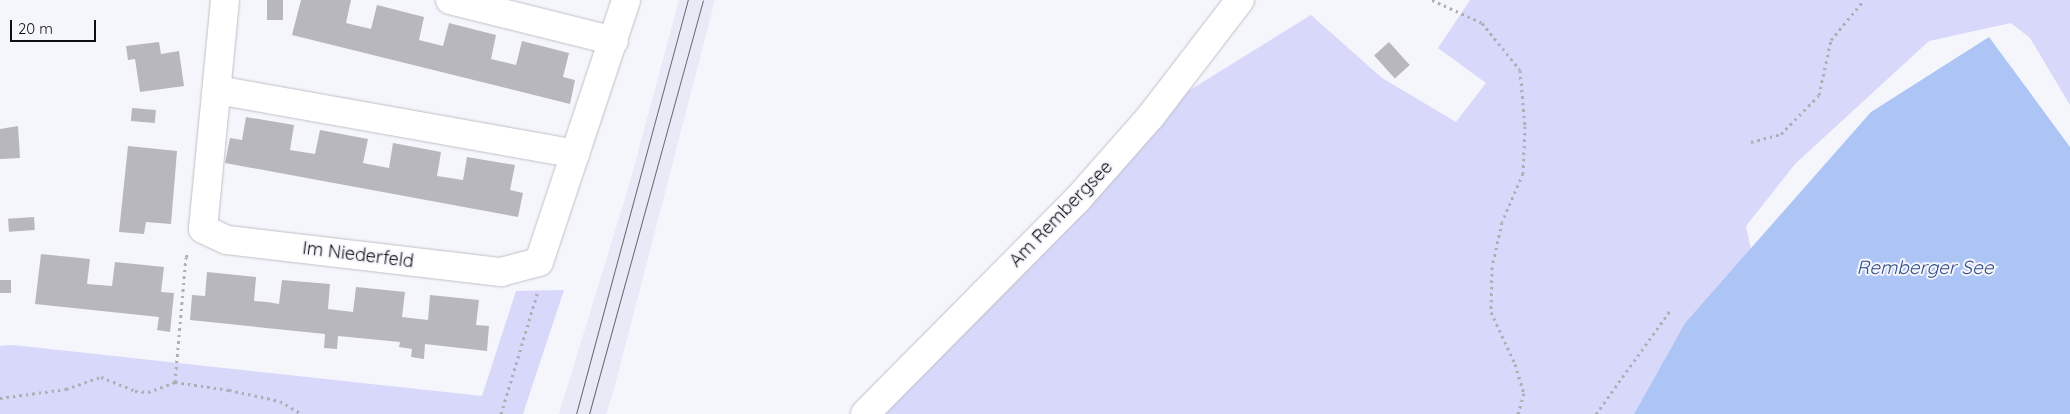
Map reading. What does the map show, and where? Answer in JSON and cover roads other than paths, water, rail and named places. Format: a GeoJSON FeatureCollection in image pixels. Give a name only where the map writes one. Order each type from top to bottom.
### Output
{"type":"FeatureCollection","features":[{"type":"Feature","properties":{"kind":"street"},"geometry":{"type":"LineString","coordinates":[[225,0],[217,90],[575,154],[626,0]]}},
{"type":"Feature","properties":{"kind":"street"},"geometry":{"type":"LineString","coordinates":[[450,0],[614,41]]}},
{"type":"Feature","properties":{"kind":"street","name":"Am Rembergsee"},"geometry":{"type":"LineString","coordinates":[[865,414],[1077,200],[1151,116],[1240,0]]}},
{"type":"Feature","properties":{"kind":"street","name":"Im Niederfeld"},"geometry":{"type":"LineString","coordinates":[[217,90],[203,229],[227,240],[501,272],[539,262],[575,154]]}},
{"type":"Feature","properties":{"kind":"water","name":"Remberger See"},"geometry":{"type":"Polygon","coordinates":[[[1989,37],[2070,147],[2070,414],[1634,414],[1685,323],[1871,112],[1989,37]]]}},
{"type":"Feature","properties":{"kind":"tram line"},"geometry":{"type":"LineString","coordinates":[[576,414],[688,0]]}},
{"type":"Feature","properties":{"kind":"tram line"},"geometry":{"type":"LineString","coordinates":[[589,414],[703,0]]}}]}
